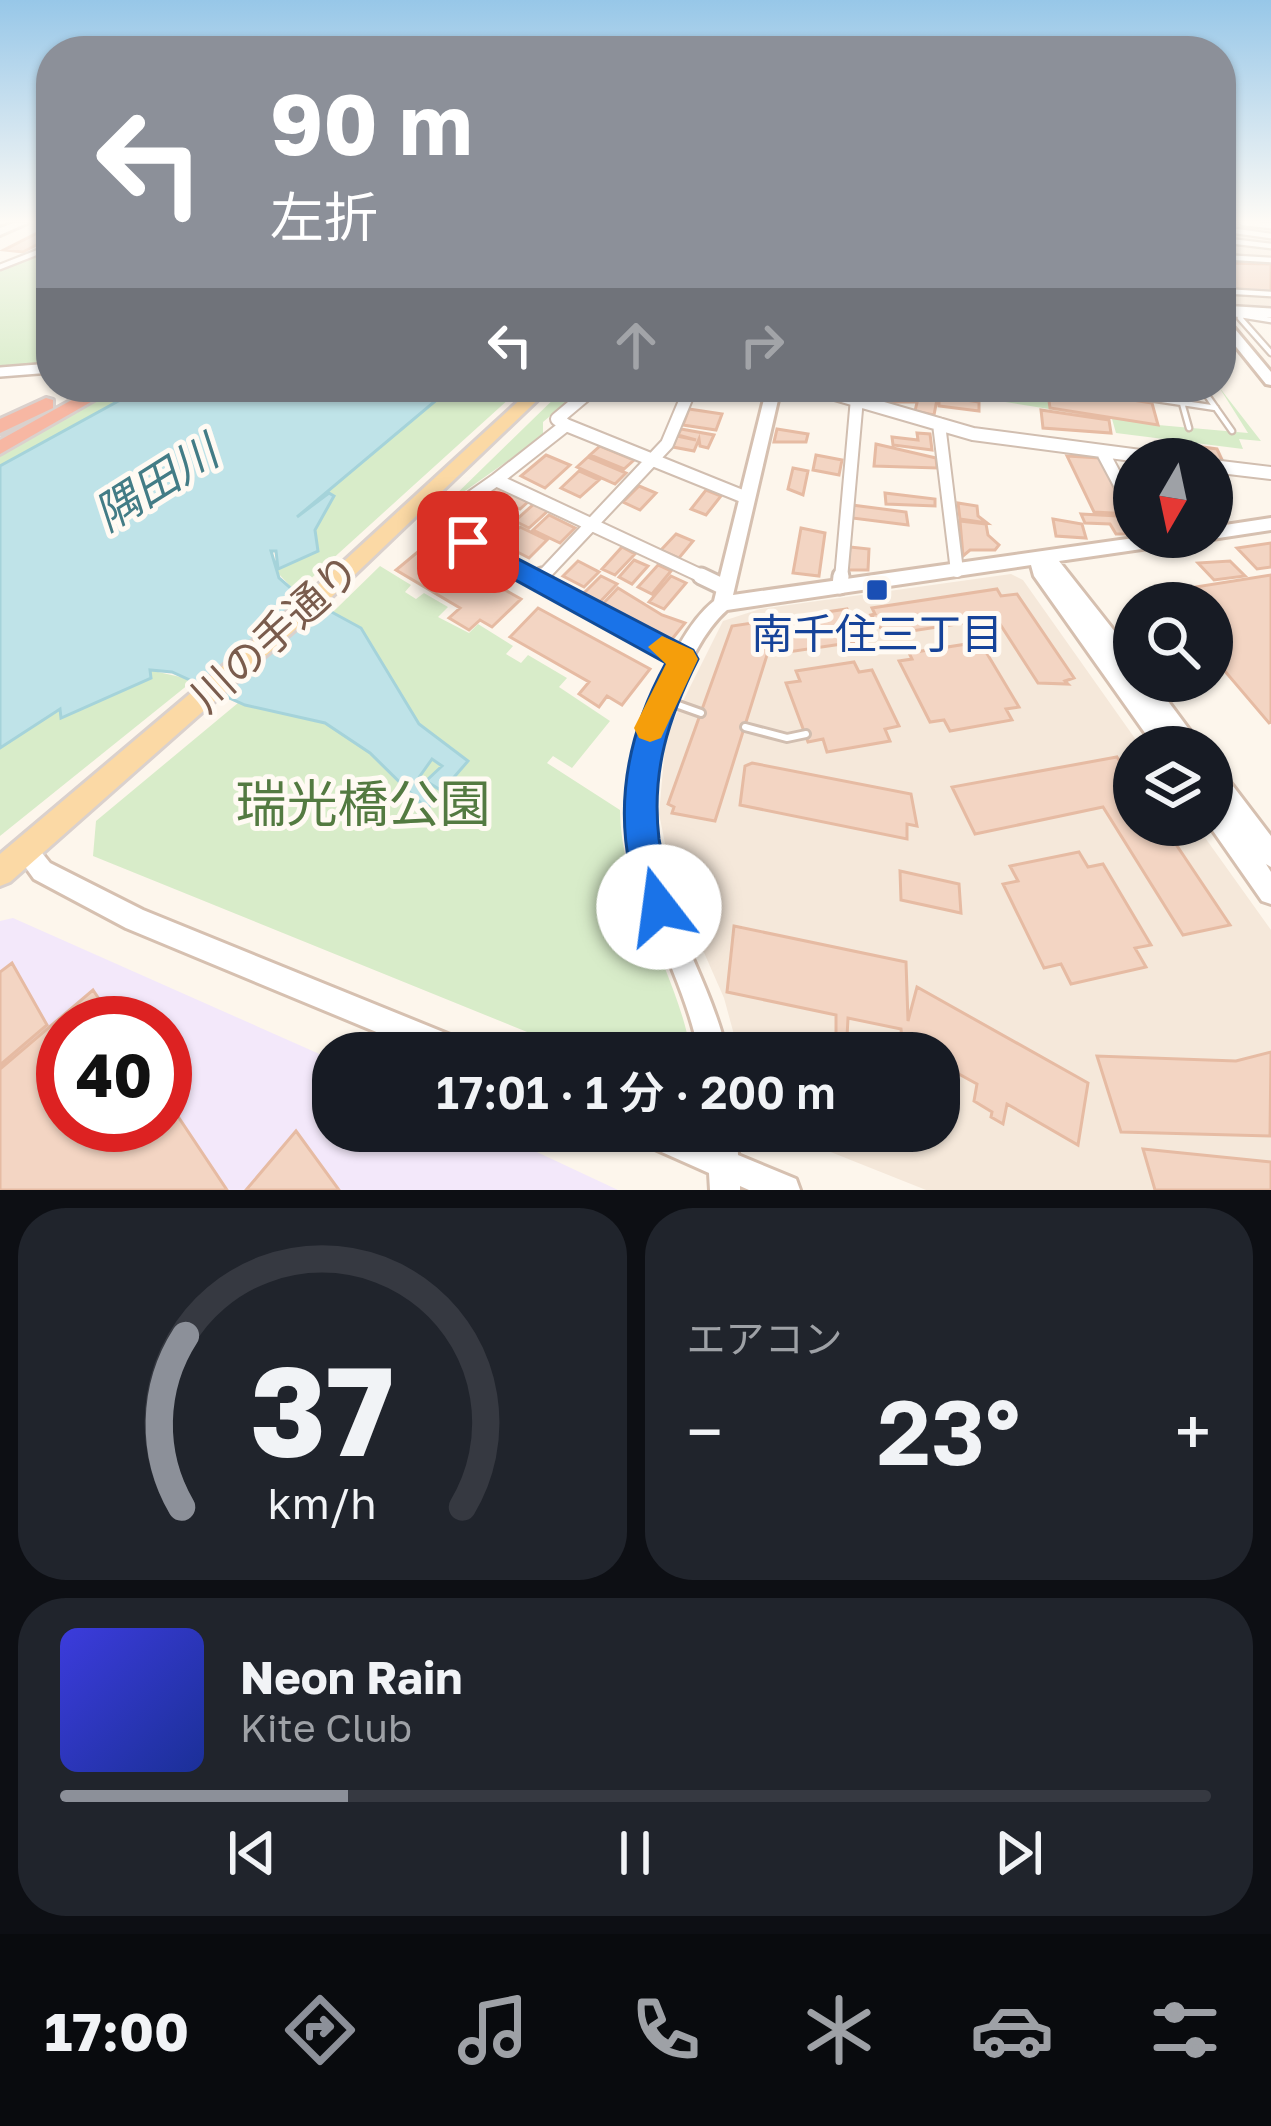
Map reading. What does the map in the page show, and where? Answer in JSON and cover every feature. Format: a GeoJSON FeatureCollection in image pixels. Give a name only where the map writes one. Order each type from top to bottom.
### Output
{"type":"FeatureCollection","features":[{"type":"Feature","properties":{"kind":"highway"},"geometry":{"type":"LineString","coordinates":[[0,430],[54,402]]}},
{"type":"Feature","properties":{"kind":"highway"},"geometry":{"type":"LineString","coordinates":[[0,446],[81,402]]}},
{"type":"Feature","properties":{"kind":"main road","name":"川の手通り"},"geometry":{"type":"LineString","coordinates":[[0,872],[159,738],[527,402]]}},
{"type":"Feature","properties":{"kind":"street"},"geometry":{"type":"LineString","coordinates":[[1236,312],[1271,317]]}},
{"type":"Feature","properties":{"kind":"street"},"geometry":{"type":"LineString","coordinates":[[1236,338],[1271,381]]}},
{"type":"Feature","properties":{"kind":"street"},"geometry":{"type":"LineString","coordinates":[[0,371],[36,369]]}},
{"type":"Feature","properties":{"kind":"street"},"geometry":{"type":"LineString","coordinates":[[577,402],[557,419],[747,498]]}},
{"type":"Feature","properties":{"kind":"street"},"geometry":{"type":"LineString","coordinates":[[538,580],[667,444],[685,402]]}},
{"type":"Feature","properties":{"kind":"street"},"geometry":{"type":"LineString","coordinates":[[707,1032],[691,973],[659,907],[642,842],[640,773],[662,699],[724,596],[770,402]]}},
{"type":"Feature","properties":{"kind":"street"},"geometry":{"type":"LineString","coordinates":[[841,586],[855,402]]}},
{"type":"Feature","properties":{"kind":"street"},"geometry":{"type":"LineString","coordinates":[[880,402],[939,424],[1113,452]]}},
{"type":"Feature","properties":{"kind":"street"},"geometry":{"type":"LineString","coordinates":[[939,424],[957,571]]}},
{"type":"Feature","properties":{"kind":"street"},"geometry":{"type":"LineString","coordinates":[[566,425],[433,524],[683,659]]}},
{"type":"Feature","properties":{"kind":"street"},"geometry":{"type":"LineString","coordinates":[[1102,451],[1113,472]]}},
{"type":"Feature","properties":{"kind":"street"},"geometry":{"type":"LineString","coordinates":[[1233,468],[1271,473]]}},
{"type":"Feature","properties":{"kind":"street"},"geometry":{"type":"LineString","coordinates":[[496,480],[592,524],[724,596],[957,571],[1113,546]]}},
{"type":"Feature","properties":{"kind":"street"},"geometry":{"type":"LineString","coordinates":[[1233,530],[1271,524]]}},
{"type":"Feature","properties":{"kind":"street"},"geometry":{"type":"LineString","coordinates":[[1040,559],[1058,569],[1113,642]]}},
{"type":"Feature","properties":{"kind":"street"},"geometry":{"type":"LineString","coordinates":[[1040,559],[1040,571],[1152,726]]}},
{"type":"Feature","properties":{"kind":"street"},"geometry":{"type":"LineString","coordinates":[[1233,804],[1271,855]]}},
{"type":"Feature","properties":{"kind":"street"},"geometry":{"type":"LineString","coordinates":[[1233,839],[1271,892]]}},
{"type":"Feature","properties":{"kind":"street"},"geometry":{"type":"LineString","coordinates":[[26,851],[42,871],[135,919],[409,1032]]}},
{"type":"Feature","properties":{"kind":"street"},"geometry":{"type":"LineString","coordinates":[[682,1152],[725,1178],[785,1190]]}},
{"type":"Feature","properties":{"kind":"lane"},"geometry":{"type":"LineString","coordinates":[[1236,292],[1271,294]]}},
{"type":"Feature","properties":{"kind":"lane"},"geometry":{"type":"LineString","coordinates":[[1236,317],[1271,353]]}},
{"type":"Feature","properties":{"kind":"lane"},"geometry":{"type":"LineString","coordinates":[[1240,319],[1271,317]]}},
{"type":"Feature","properties":{"kind":"lane"},"geometry":{"type":"LineString","coordinates":[[1175,402],[1216,408]]}},
{"type":"Feature","properties":{"kind":"lane"},"geometry":{"type":"LineString","coordinates":[[1212,402],[1232,431]]}},
{"type":"Feature","properties":{"kind":"lane"},"geometry":{"type":"LineString","coordinates":[[1182,403],[1189,428]]}},
{"type":"Feature","properties":{"kind":"lane"},"geometry":{"type":"LineString","coordinates":[[662,699],[701,713]]}},
{"type":"Feature","properties":{"kind":"lane"},"geometry":{"type":"LineString","coordinates":[[745,727],[787,738],[806,734]]}},
{"type":"Feature","properties":{"kind":"shaded area"},"geometry":{"type":"Polygon","coordinates":[[[1236,279],[1271,279],[1271,310],[1236,308],[1236,279]]]}},
{"type":"Feature","properties":{"kind":"shaded area"},"geometry":{"type":"Polygon","coordinates":[[[1011,574],[1023,580],[1126,726],[1113,726],[1113,846],[1211,846],[1271,930],[1271,1190],[926,1190],[831,1152],[960,1152],[960,1032],[733,1032],[724,998],[673,882],[659,814],[666,735],[723,621],[760,609],[1011,574]]]}},
{"type":"Feature","properties":{"kind":"shaded area"},"geometry":{"type":"Polygon","coordinates":[[[13,918],[189,996],[36,996],[36,1152],[192,1152],[192,997],[312,1051],[312,1152],[537,1152],[618,1190],[0,1190],[0,921],[13,918]]]}},
{"type":"Feature","properties":{"kind":"green space"},"geometry":{"type":"Polygon","coordinates":[[[0,279],[36,279],[36,365],[0,367],[0,279]]]}},
{"type":"Feature","properties":{"kind":"green space"},"geometry":{"type":"Polygon","coordinates":[[[74,402],[116,402],[0,466],[0,443],[74,402]]]}},
{"type":"Feature","properties":{"kind":"green space"},"geometry":{"type":"Polygon","coordinates":[[[434,402],[505,402],[296,592],[275,570],[317,551],[315,530],[333,496],[327,492],[434,402]]]}},
{"type":"Feature","properties":{"kind":"green space"},"geometry":{"type":"Polygon","coordinates":[[[551,402],[567,402],[543,422],[543,436],[445,505],[551,402]]]}},
{"type":"Feature","properties":{"kind":"green space"},"geometry":{"type":"Polygon","coordinates":[[[1005,402],[1146,402],[1152,403],[1158,425],[1248,433],[1231,402],[1261,441],[1239,439],[1243,449],[1233,448],[1233,438],[1116,433],[1112,419],[1005,402]]]}},
{"type":"Feature","properties":{"kind":"green space","name":"瑞光橋公園"},"geometry":{"type":"Polygon","coordinates":[[[380,566],[411,585],[405,592],[416,599],[424,593],[448,607],[438,617],[469,633],[478,624],[513,646],[506,654],[521,663],[528,655],[567,678],[559,687],[610,721],[572,768],[553,756],[547,763],[620,810],[630,873],[686,1032],[527,1032],[93,856],[96,821],[250,693],[380,566]]]}},
{"type":"Feature","properties":{"kind":"green space"},"geometry":{"type":"Polygon","coordinates":[[[149,670],[194,680],[0,836],[0,748],[61,708],[61,716],[149,670]]]}},
{"type":"Feature","properties":{"kind":"water","name":"隅田川"},"geometry":{"type":"Polygon","coordinates":[[[117,402],[434,402],[297,517],[329,493],[334,496],[315,530],[318,551],[278,569],[276,551],[271,551],[279,578],[295,592],[361,628],[419,724],[468,761],[442,791],[426,781],[442,766],[432,759],[415,783],[437,798],[427,809],[370,753],[325,723],[245,705],[172,672],[150,670],[151,678],[61,718],[60,709],[0,748],[0,466],[117,402]]]}},
{"type":"Feature","properties":{"kind":"building"},"geometry":{"type":"Polygon","coordinates":[[[1236,279],[1271,279],[1271,292],[1236,290],[1236,279]]]}},
{"type":"Feature","properties":{"kind":"building"},"geometry":{"type":"Polygon","coordinates":[[[917,402],[936,402],[934,415],[915,411],[917,402]]]}},
{"type":"Feature","properties":{"kind":"building"},"geometry":{"type":"Polygon","coordinates":[[[939,402],[979,402],[979,411],[939,406],[939,402]]]}},
{"type":"Feature","properties":{"kind":"building"},"geometry":{"type":"Polygon","coordinates":[[[1049,402],[1152,403],[1158,425],[1050,408],[1049,402]]]}},
{"type":"Feature","properties":{"kind":"building"},"geometry":{"type":"Polygon","coordinates":[[[689,409],[722,414],[716,430],[683,425],[689,409]]]}},
{"type":"Feature","properties":{"kind":"building"},"geometry":{"type":"Polygon","coordinates":[[[1041,410],[1109,420],[1111,433],[1043,428],[1041,410]]]}},
{"type":"Feature","properties":{"kind":"building"},"geometry":{"type":"Polygon","coordinates":[[[681,429],[714,435],[708,448],[700,446],[699,439],[694,451],[673,447],[677,436],[696,440],[678,435],[681,429]]]}},
{"type":"Feature","properties":{"kind":"building"},"geometry":{"type":"Polygon","coordinates":[[[777,429],[808,434],[806,442],[774,442],[777,429]]]}},
{"type":"Feature","properties":{"kind":"building"},"geometry":{"type":"Polygon","coordinates":[[[917,433],[930,434],[932,450],[893,445],[892,437],[918,440],[917,433]]]}},
{"type":"Feature","properties":{"kind":"building"},"geometry":{"type":"Polygon","coordinates":[[[876,444],[936,458],[937,468],[874,466],[876,444]]]}},
{"type":"Feature","properties":{"kind":"building"},"geometry":{"type":"Polygon","coordinates":[[[600,446],[634,460],[624,469],[590,455],[600,446]]]}},
{"type":"Feature","properties":{"kind":"building"},"geometry":{"type":"Polygon","coordinates":[[[546,455],[570,465],[545,488],[521,476],[546,455]]]}},
{"type":"Feature","properties":{"kind":"building"},"geometry":{"type":"Polygon","coordinates":[[[816,455],[842,460],[839,475],[813,470],[816,455]]]}},
{"type":"Feature","properties":{"kind":"building"},"geometry":{"type":"Polygon","coordinates":[[[1067,456],[1100,458],[1113,482],[1113,513],[1094,512],[1067,456]]]}},
{"type":"Feature","properties":{"kind":"building"},"geometry":{"type":"Polygon","coordinates":[[[588,457],[626,473],[615,484],[577,467],[588,457]]]}},
{"type":"Feature","properties":{"kind":"building"},"geometry":{"type":"Polygon","coordinates":[[[793,468],[808,471],[803,495],[788,489],[793,468]]]}},
{"type":"Feature","properties":{"kind":"building"},"geometry":{"type":"Polygon","coordinates":[[[579,471],[599,480],[580,497],[561,488],[579,471]]]}},
{"type":"Feature","properties":{"kind":"building"},"geometry":{"type":"Polygon","coordinates":[[[496,486],[529,501],[520,509],[487,494],[496,486]]]}},
{"type":"Feature","properties":{"kind":"building"},"geometry":{"type":"Polygon","coordinates":[[[639,486],[656,493],[640,510],[623,502],[639,486]]]}},
{"type":"Feature","properties":{"kind":"building"},"geometry":{"type":"Polygon","coordinates":[[[706,490],[721,496],[706,515],[691,509],[706,490]]]}},
{"type":"Feature","properties":{"kind":"building"},"geometry":{"type":"Polygon","coordinates":[[[885,493],[935,499],[935,506],[886,504],[885,493]]]}},
{"type":"Feature","properties":{"kind":"building"},"geometry":{"type":"Polygon","coordinates":[[[535,503],[550,509],[529,528],[515,521],[535,503]]]}},
{"type":"Feature","properties":{"kind":"building"},"geometry":{"type":"Polygon","coordinates":[[[958,503],[977,506],[978,516],[987,523],[960,519],[958,503]]]}},
{"type":"Feature","properties":{"kind":"building"},"geometry":{"type":"Polygon","coordinates":[[[852,505],[906,512],[908,525],[852,518],[852,505]]]}},
{"type":"Feature","properties":{"kind":"building"},"geometry":{"type":"Polygon","coordinates":[[[1081,514],[1113,516],[1113,529],[1110,524],[1085,523],[1081,514]]]}},
{"type":"Feature","properties":{"kind":"building"},"geometry":{"type":"Polygon","coordinates":[[[549,515],[575,528],[560,543],[533,530],[549,515]]]}},
{"type":"Feature","properties":{"kind":"building"},"geometry":{"type":"Polygon","coordinates":[[[1053,519],[1082,524],[1086,538],[1056,536],[1053,519]]]}},
{"type":"Feature","properties":{"kind":"building"},"geometry":{"type":"Polygon","coordinates":[[[960,521],[986,524],[988,535],[999,545],[995,550],[970,550],[963,556],[960,521]]]}},
{"type":"Feature","properties":{"kind":"building"},"geometry":{"type":"Polygon","coordinates":[[[520,527],[547,540],[529,558],[502,544],[520,527]]]}},
{"type":"Feature","properties":{"kind":"building"},"geometry":{"type":"Polygon","coordinates":[[[801,528],[825,533],[819,576],[793,573],[801,528]]]}},
{"type":"Feature","properties":{"kind":"building"},"geometry":{"type":"Polygon","coordinates":[[[676,534],[693,541],[679,558],[661,550],[676,534]]]}},
{"type":"Feature","properties":{"kind":"building"},"geometry":{"type":"Polygon","coordinates":[[[1271,543],[1271,567],[1257,569],[1237,548],[1271,543]]]}},
{"type":"Feature","properties":{"kind":"building"},"geometry":{"type":"Polygon","coordinates":[[[426,545],[521,599],[492,627],[480,620],[469,630],[449,618],[460,608],[396,570],[426,545]]]}},
{"type":"Feature","properties":{"kind":"building"},"geometry":{"type":"Polygon","coordinates":[[[622,547],[635,554],[615,575],[602,569],[622,547]]]}},
{"type":"Feature","properties":{"kind":"building"},"geometry":{"type":"Polygon","coordinates":[[[850,547],[869,549],[868,570],[848,570],[850,547]]]}},
{"type":"Feature","properties":{"kind":"building"},"geometry":{"type":"Polygon","coordinates":[[[634,560],[648,566],[632,584],[619,577],[634,560]]]}},
{"type":"Feature","properties":{"kind":"building"},"geometry":{"type":"Polygon","coordinates":[[[578,561],[599,572],[584,587],[563,576],[578,561]]]}},
{"type":"Feature","properties":{"kind":"building"},"geometry":{"type":"Polygon","coordinates":[[[1230,561],[1245,576],[1214,580],[1198,563],[1230,561]]]}},
{"type":"Feature","properties":{"kind":"building"},"geometry":{"type":"Polygon","coordinates":[[[658,565],[671,571],[652,594],[638,587],[658,565]]]}},
{"type":"Feature","properties":{"kind":"building"},"geometry":{"type":"Polygon","coordinates":[[[1271,575],[1269,723],[1233,681],[1233,582],[1227,582],[1271,575]]]}},
{"type":"Feature","properties":{"kind":"building"},"geometry":{"type":"Polygon","coordinates":[[[601,576],[617,584],[598,604],[582,595],[601,576]]]}},
{"type":"Feature","properties":{"kind":"building"},"geometry":{"type":"Polygon","coordinates":[[[671,576],[686,583],[664,609],[649,602],[671,576]]]}},
{"type":"Feature","properties":{"kind":"building"},"geometry":{"type":"Polygon","coordinates":[[[618,588],[685,623],[668,644],[599,608],[618,588]]]}},
{"type":"Feature","properties":{"kind":"building"},"geometry":{"type":"Polygon","coordinates":[[[997,589],[1001,596],[1017,594],[1074,678],[1065,681],[1068,684],[1038,683],[996,618],[886,635],[871,615],[875,614],[872,608],[997,589]]]}},
{"type":"Feature","properties":{"kind":"building"},"geometry":{"type":"Polygon","coordinates":[[[538,608],[650,669],[622,705],[607,696],[599,707],[579,694],[589,682],[510,637],[538,608]]]}},
{"type":"Feature","properties":{"kind":"building"},"geometry":{"type":"Polygon","coordinates":[[[847,609],[862,641],[767,655],[715,821],[672,813],[674,807],[668,804],[732,626],[847,609]]]}},
{"type":"Feature","properties":{"kind":"building"},"geometry":{"type":"Polygon","coordinates":[[[967,644],[970,649],[983,647],[1019,707],[1006,709],[1012,720],[950,731],[944,720],[930,722],[899,661],[912,659],[909,653],[967,644]]]}},
{"type":"Feature","properties":{"kind":"building"},"geometry":{"type":"Polygon","coordinates":[[[854,662],[859,672],[872,670],[899,726],[885,729],[890,741],[827,752],[823,739],[808,742],[786,683],[800,681],[796,671],[854,662]]]}},
{"type":"Feature","properties":{"kind":"building"},"geometry":{"type":"Polygon","coordinates":[[[1113,758],[1113,823],[1103,807],[975,834],[952,787],[1113,758]]]}},
{"type":"Feature","properties":{"kind":"building"},"geometry":{"type":"Polygon","coordinates":[[[752,763],[911,794],[917,826],[907,824],[907,839],[740,805],[745,766],[752,763]]]}},
{"type":"Feature","properties":{"kind":"building"},"geometry":{"type":"Polygon","coordinates":[[[1127,846],[1177,846],[1230,925],[1183,935],[1127,846]]]}},
{"type":"Feature","properties":{"kind":"building"},"geometry":{"type":"Polygon","coordinates":[[[1079,852],[1088,867],[1103,864],[1151,945],[1135,948],[1146,967],[1071,984],[1061,964],[1044,968],[1003,884],[1018,881],[1010,866],[1079,852]]]}},
{"type":"Feature","properties":{"kind":"building"},"geometry":{"type":"Polygon","coordinates":[[[900,871],[959,884],[961,913],[901,900],[900,871]]]}},
{"type":"Feature","properties":{"kind":"building"},"geometry":{"type":"Polygon","coordinates":[[[734,926],[906,962],[908,1021],[917,987],[1088,1083],[1078,1145],[1007,1104],[1003,1124],[974,1101],[977,1084],[960,1075],[960,1032],[901,1032],[848,1018],[847,1032],[836,1032],[836,1015],[727,992],[734,926]]]}},
{"type":"Feature","properties":{"kind":"building"},"geometry":{"type":"Polygon","coordinates":[[[12,963],[36,1006],[36,1034],[0,1065],[0,972],[12,963]]]}},
{"type":"Feature","properties":{"kind":"building"},"geometry":{"type":"Polygon","coordinates":[[[36,1038],[36,1152],[192,1152],[192,1138],[227,1190],[0,1190],[0,1069],[36,1038]]]}},
{"type":"Feature","properties":{"kind":"building"},"geometry":{"type":"Polygon","coordinates":[[[1271,1052],[1270,1136],[1121,1132],[1097,1056],[1236,1061],[1271,1052]]]}},
{"type":"Feature","properties":{"kind":"building"},"geometry":{"type":"Polygon","coordinates":[[[296,1131],[339,1190],[246,1190],[296,1131]]]}},
{"type":"Feature","properties":{"kind":"building"},"geometry":{"type":"Polygon","coordinates":[[[1143,1149],[1271,1162],[1271,1190],[1155,1190],[1143,1149]]]}},
{"type":"Feature","properties":{"kind":"slow traffic"},"geometry":{"type":"LineString","coordinates":[[650,728],[683,659],[662,647]]}},
{"type":"Feature","properties":{"kind":"place","name":"南千住三丁目"},"geometry":{"type":"Point","coordinates":[877,590]}},
{"type":"Feature","properties":{"kind":"route"},"geometry":{"type":"LineString","coordinates":[[468,542],[683,659],[655,712],[640,773],[642,842],[659,907]]}}]}
